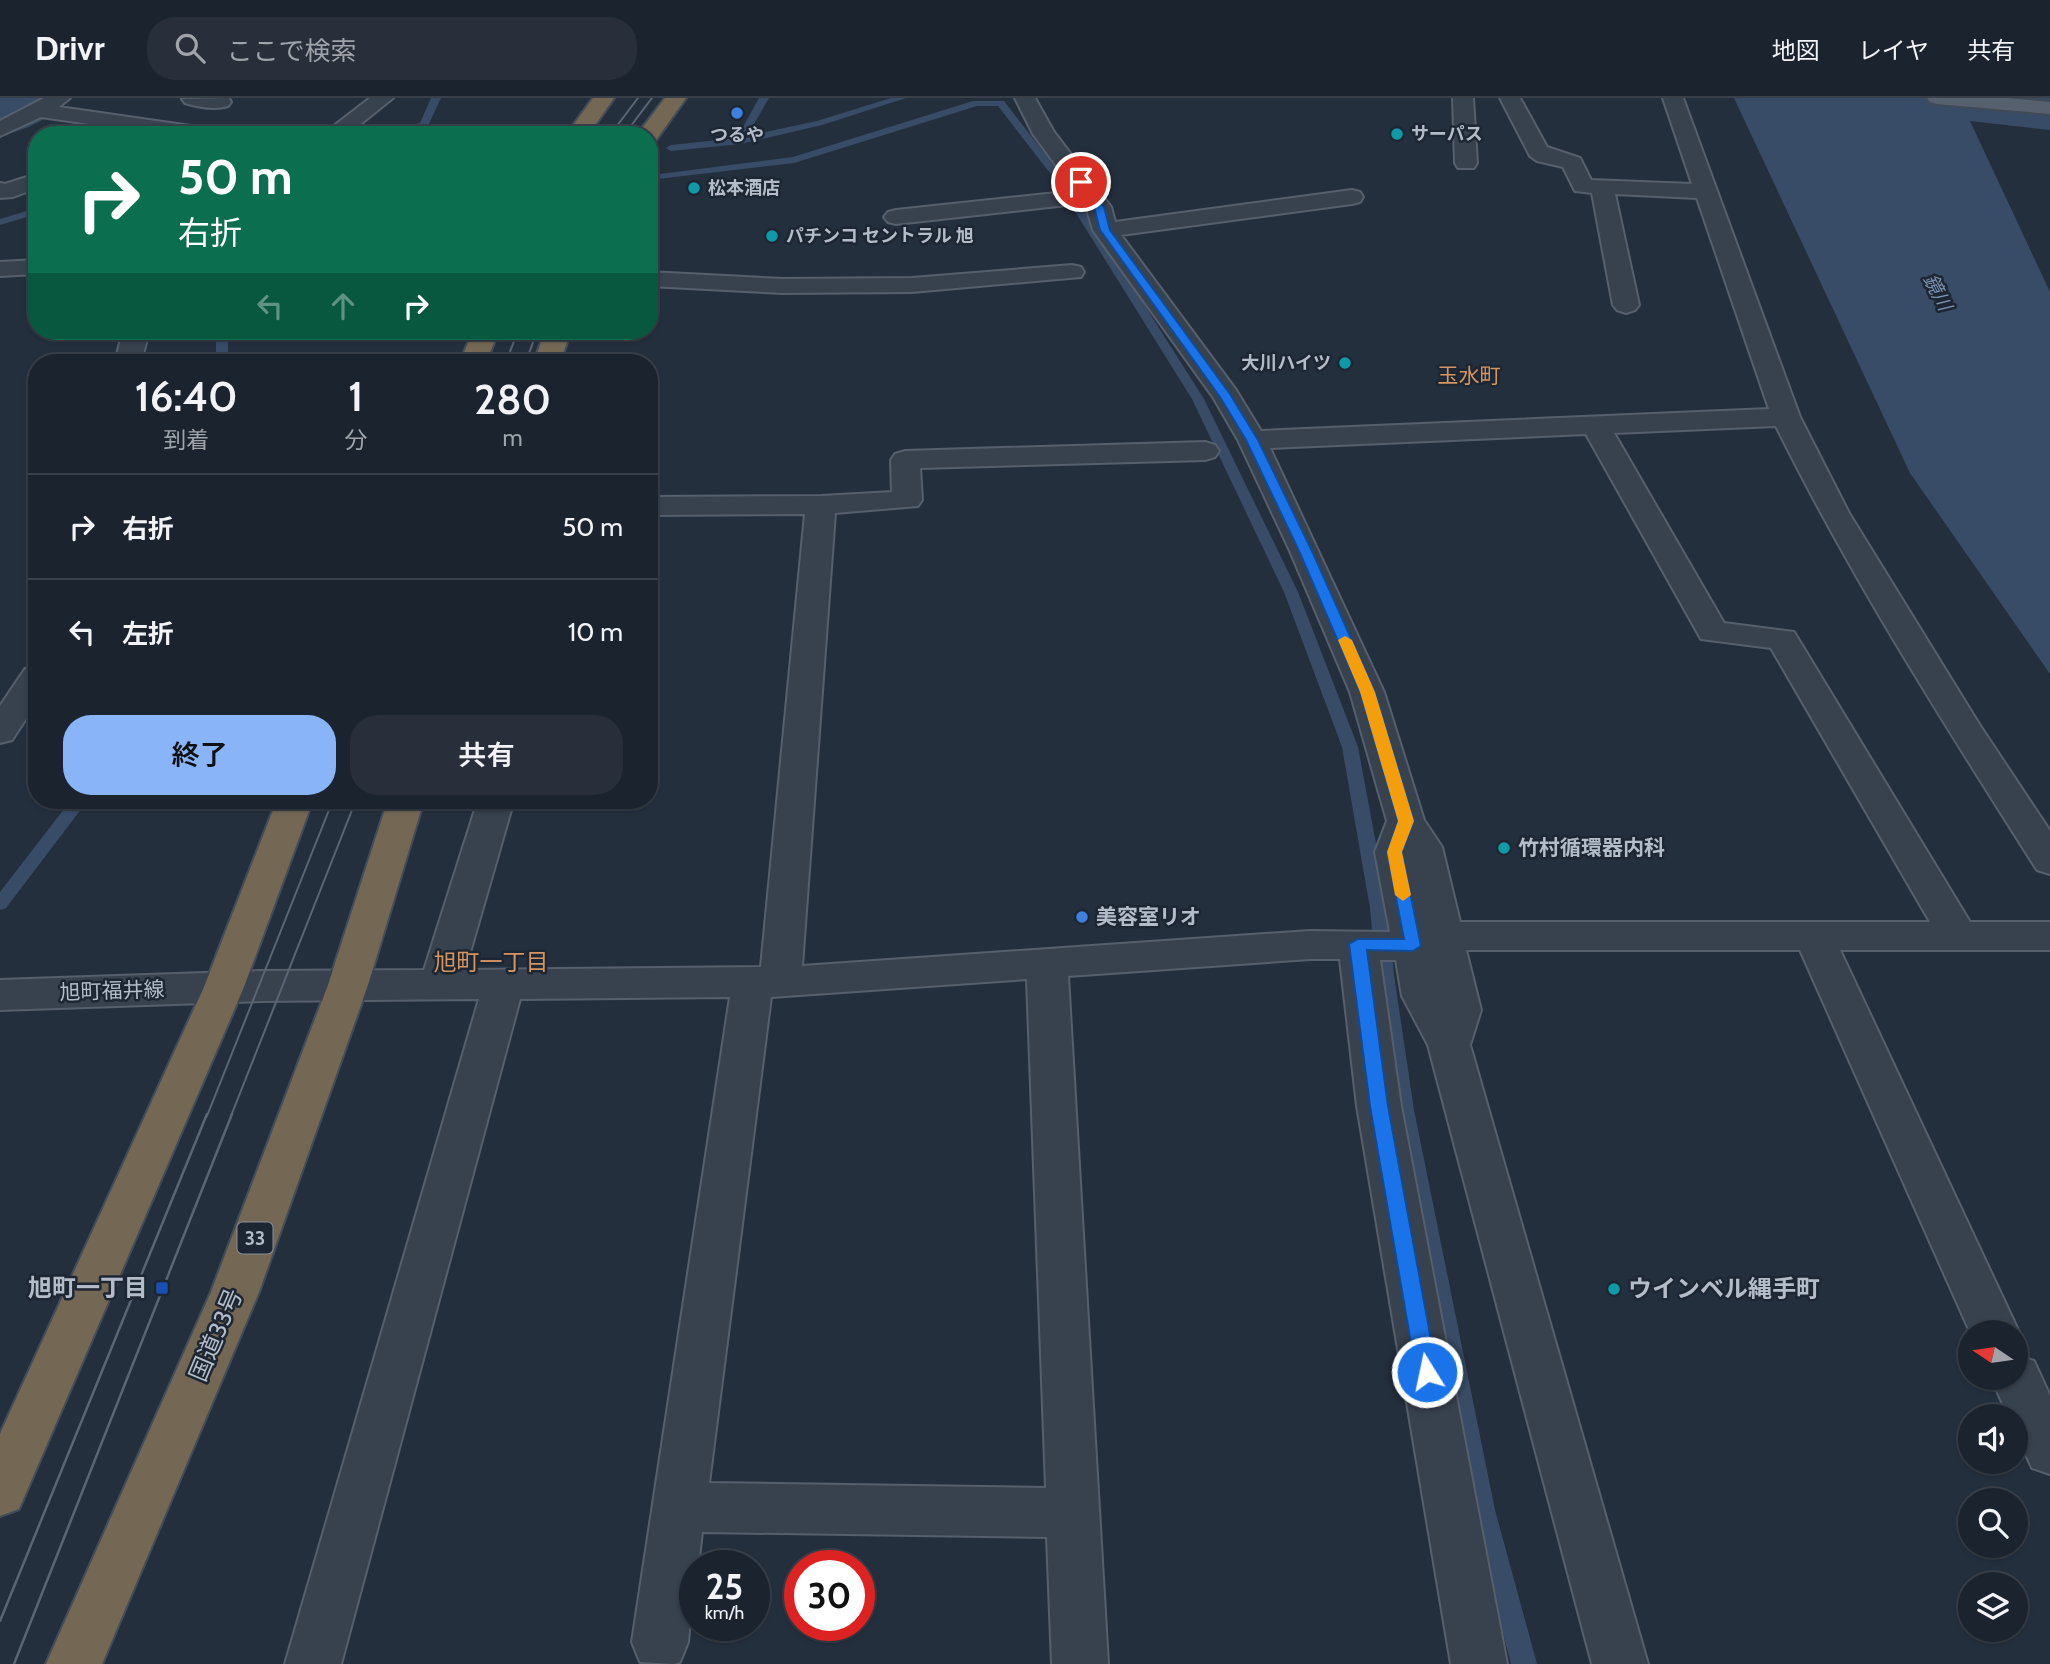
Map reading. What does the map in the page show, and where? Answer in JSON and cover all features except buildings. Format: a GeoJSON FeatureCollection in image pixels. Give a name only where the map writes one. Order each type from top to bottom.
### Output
{"type":"FeatureCollection","features":[{"type":"Feature","properties":{"kind":"highway"},"geometry":{"type":"LineString","coordinates":[[584,126],[604,98]]}},
{"type":"Feature","properties":{"kind":"highway"},"geometry":{"type":"LineString","coordinates":[[655,126],[676,98]]}},
{"type":"Feature","properties":{"kind":"highway"},"geometry":{"type":"LineString","coordinates":[[0,1492],[223,987],[292,809]]}},
{"type":"Feature","properties":{"kind":"highway","name":"国道33号"},"geometry":{"type":"LineString","coordinates":[[74,1664],[235,1292],[348,985],[403,809]]}},
{"type":"Feature","properties":{"kind":"main road"},"geometry":{"type":"LineString","coordinates":[[1937,98],[2050,108]]}},
{"type":"Feature","properties":{"kind":"street"},"geometry":{"type":"LineString","coordinates":[[0,130],[60,98]]}},
{"type":"Feature","properties":{"kind":"street"},"geometry":{"type":"LineString","coordinates":[[345,126],[383,98]]}},
{"type":"Feature","properties":{"kind":"street"},"geometry":{"type":"LineString","coordinates":[[1025,98],[1044,134],[1099,207],[1105,230],[1226,396],[1252,440],[1305,551],[1367,692],[1406,821],[1394,852],[1396,943],[1379,1106],[1479,1664]]}},
{"type":"Feature","properties":{"kind":"street"},"geometry":{"type":"LineString","coordinates":[[1463,98],[1466,163]]}},
{"type":"Feature","properties":{"kind":"street"},"geometry":{"type":"LineString","coordinates":[[1510,98],[1538,151],[1545,156],[1572,163],[1583,186],[1704,191]]}},
{"type":"Feature","properties":{"kind":"street"},"geometry":{"type":"LineString","coordinates":[[1673,98],[1786,417],[1834,513],[1962,724],[2050,861]]}},
{"type":"Feature","properties":{"kind":"street"},"geometry":{"type":"LineString","coordinates":[[192,99],[229,101]]}},
{"type":"Feature","properties":{"kind":"street"},"geometry":{"type":"LineString","coordinates":[[39,110],[150,126]]}},
{"type":"Feature","properties":{"kind":"street"},"geometry":{"type":"LineString","coordinates":[[0,190],[5,192],[28,183]]}},
{"type":"Feature","properties":{"kind":"street"},"geometry":{"type":"LineString","coordinates":[[1602,187],[1626,304]]}},
{"type":"Feature","properties":{"kind":"street"},"geometry":{"type":"LineString","coordinates":[[897,217],[1090,196]]}},
{"type":"Feature","properties":{"kind":"street"},"geometry":{"type":"LineString","coordinates":[[1105,230],[1352,197]]}},
{"type":"Feature","properties":{"kind":"street"},"geometry":{"type":"LineString","coordinates":[[0,269],[28,267]]}},
{"type":"Feature","properties":{"kind":"street"},"geometry":{"type":"LineString","coordinates":[[658,279],[783,286],[912,285],[1072,272]]}},
{"type":"Feature","properties":{"kind":"street"},"geometry":{"type":"LineString","coordinates":[[0,283],[28,282]]}},
{"type":"Feature","properties":{"kind":"street"},"geometry":{"type":"LineString","coordinates":[[1252,440],[1786,417]]}},
{"type":"Feature","properties":{"kind":"street"},"geometry":{"type":"LineString","coordinates":[[1596,426],[1713,632],[1782,639],[1958,936]]}},
{"type":"Feature","properties":{"kind":"street"},"geometry":{"type":"LineString","coordinates":[[658,506],[821,505],[908,499],[905,460],[1205,451]]}},
{"type":"Feature","properties":{"kind":"street"},"geometry":{"type":"LineString","coordinates":[[660,1642],[679,1507],[766,982],[821,505]]}},
{"type":"Feature","properties":{"kind":"street"},"geometry":{"type":"LineString","coordinates":[[0,732],[28,690]]}},
{"type":"Feature","properties":{"kind":"street"},"geometry":{"type":"LineString","coordinates":[[440,984],[493,809]]}},
{"type":"Feature","properties":{"kind":"street"},"geometry":{"type":"LineString","coordinates":[[1813,934],[1990,1320]]}},
{"type":"Feature","properties":{"kind":"street","name":"旭町福井線"},"geometry":{"type":"LineString","coordinates":[[0,995],[223,987],[766,982],[1047,965],[1310,945],[1526,938],[1813,934],[2050,936]]}},
{"type":"Feature","properties":{"kind":"street"},"geometry":{"type":"LineString","coordinates":[[1396,943],[1449,1045],[1620,1664]]}},
{"type":"Feature","properties":{"kind":"street"},"geometry":{"type":"LineString","coordinates":[[1047,965],[1080,1664]]}},
{"type":"Feature","properties":{"kind":"street"},"geometry":{"type":"LineString","coordinates":[[313,1664],[504,984]]}},
{"type":"Feature","properties":{"kind":"street"},"geometry":{"type":"LineString","coordinates":[[2022,1390],[2050,1451]]}},
{"type":"Feature","properties":{"kind":"street"},"geometry":{"type":"LineString","coordinates":[[679,1507],[1073,1513]]}},
{"type":"Feature","properties":{"kind":"water","name":"鏡川"},"geometry":{"type":"Polygon","coordinates":[[[1734,98],[2050,98],[2050,130],[1970,121],[2050,292],[2050,674],[1910,473],[1734,98]]]}},
{"type":"Feature","properties":{"kind":"waterway"},"geometry":{"type":"LineString","coordinates":[[0,119],[39,98]]}},
{"type":"Feature","properties":{"kind":"waterway"},"geometry":{"type":"LineString","coordinates":[[424,124],[436,98]]}},
{"type":"Feature","properties":{"kind":"waterway"},"geometry":{"type":"LineString","coordinates":[[740,141],[764,98]]}},
{"type":"Feature","properties":{"kind":"waterway"},"geometry":{"type":"LineString","coordinates":[[740,141],[819,123],[901,98]]}},
{"type":"Feature","properties":{"kind":"waterway"},"geometry":{"type":"LineString","coordinates":[[658,177],[794,160],[976,103],[1001,103],[1060,180],[1198,399],[1291,592],[1350,747],[1379,908],[1385,975],[1404,1110],[1483,1510],[1524,1664]]}},
{"type":"Feature","properties":{"kind":"waterway"},"geometry":{"type":"LineString","coordinates":[[418,126],[424,124]]}},
{"type":"Feature","properties":{"kind":"waterway"},"geometry":{"type":"LineString","coordinates":[[671,148],[740,141]]}},
{"type":"Feature","properties":{"kind":"waterway"},"geometry":{"type":"LineString","coordinates":[[0,222],[28,214]]}},
{"type":"Feature","properties":{"kind":"waterway"},"geometry":{"type":"LineString","coordinates":[[222,340],[222,354]]}},
{"type":"Feature","properties":{"kind":"waterway"},"geometry":{"type":"LineString","coordinates":[[0,904],[73,809]]}},
{"type":"Feature","properties":{"kind":"tram line"},"geometry":{"type":"LineString","coordinates":[[617,126],[638,98]]}},
{"type":"Feature","properties":{"kind":"tram line"},"geometry":{"type":"LineString","coordinates":[[631,126],[652,98]]}},
{"type":"Feature","properties":{"kind":"tram line"},"geometry":{"type":"LineString","coordinates":[[509,354],[515,340]]}},
{"type":"Feature","properties":{"kind":"tram line"},"geometry":{"type":"LineString","coordinates":[[529,354],[534,340]]}},
{"type":"Feature","properties":{"kind":"tram line"},"geometry":{"type":"LineString","coordinates":[[207,1116],[329,809]]}},
{"type":"Feature","properties":{"kind":"tram line"},"geometry":{"type":"LineString","coordinates":[[231,1116],[352,809]]}},
{"type":"Feature","properties":{"kind":"tram line"},"geometry":{"type":"LineString","coordinates":[[0,1621],[207,1114]]}},
{"type":"Feature","properties":{"kind":"tram line"},"geometry":{"type":"LineString","coordinates":[[14,1664],[232,1114]]}},
{"type":"Feature","properties":{"kind":"slow traffic"},"geometry":{"type":"LineString","coordinates":[[1345,640],[1367,692],[1406,821],[1394,852],[1403,895]]}},
{"type":"Feature","properties":{"kind":"place","name":"つるや"},"geometry":{"type":"Point","coordinates":[737,113]}},
{"type":"Feature","properties":{"kind":"place","name":"サーパス"},"geometry":{"type":"Point","coordinates":[1397,134]}},
{"type":"Feature","properties":{"kind":"place","name":"松本酒店"},"geometry":{"type":"Point","coordinates":[694,188]}},
{"type":"Feature","properties":{"kind":"place","name":"パチンコ セントラル 旭"},"geometry":{"type":"Point","coordinates":[772,236]}},
{"type":"Feature","properties":{"kind":"place","name":"大川ハイツ"},"geometry":{"type":"Point","coordinates":[1345,363]}},
{"type":"Feature","properties":{"kind":"place","name":"竹村循環器内科"},"geometry":{"type":"Point","coordinates":[1504,848]}},
{"type":"Feature","properties":{"kind":"place","name":"美容室リオ"},"geometry":{"type":"Point","coordinates":[1082,917]}},
{"type":"Feature","properties":{"kind":"place","name":"旭町一丁目"},"geometry":{"type":"Point","coordinates":[162,1288]}},
{"type":"Feature","properties":{"kind":"place","name":"ウインベル縄手町"},"geometry":{"type":"Point","coordinates":[1614,1289]}},
{"type":"Feature","properties":{"kind":"district","name":"玉水町"},"geometry":{"type":"Point","coordinates":[1469,376]}},
{"type":"Feature","properties":{"kind":"district","name":"旭町一丁目"},"geometry":{"type":"Point","coordinates":[491,962]}},
{"type":"Feature","properties":{"kind":"route"},"geometry":{"type":"LineString","coordinates":[[1081,182],[1099,207],[1105,230],[1226,396],[1252,440],[1305,551],[1367,692],[1406,821],[1394,852],[1413,946],[1358,944],[1379,1106],[1427,1372]]}}]}
